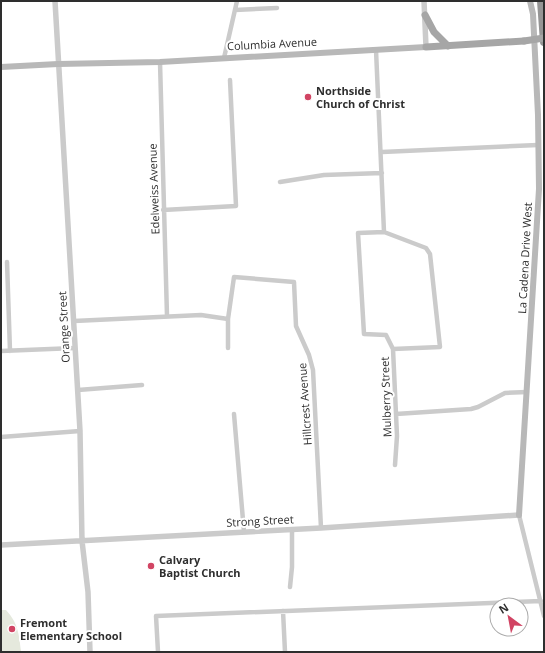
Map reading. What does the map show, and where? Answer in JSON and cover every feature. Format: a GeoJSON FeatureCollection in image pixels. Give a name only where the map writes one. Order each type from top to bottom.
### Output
{"type":"FeatureCollection","features":[{"type":"Feature","properties":{"kind":"highway"},"geometry":{"type":"LineString","coordinates":[[541,1],[544,42]]}},
{"type":"Feature","properties":{"kind":"main road","name":"La Cadena Drive West"},"geometry":{"type":"LineString","coordinates":[[519,515],[537,232],[538,145],[533,21],[530,1]]}},
{"type":"Feature","properties":{"kind":"main road"},"geometry":{"type":"LineString","coordinates":[[425,15],[434,32],[448,46]]}},
{"type":"Feature","properties":{"kind":"main road","name":"Columbia Avenue"},"geometry":{"type":"LineString","coordinates":[[1,67],[58,64],[160,62],[448,46],[524,41],[544,38]]}},
{"type":"Feature","properties":{"kind":"street","name":"Orange Street"},"geometry":{"type":"LineString","coordinates":[[55,1],[78,390],[82,541],[88,592],[90,652]]}},
{"type":"Feature","properties":{"kind":"street"},"geometry":{"type":"LineString","coordinates":[[224,58],[237,1]]}},
{"type":"Feature","properties":{"kind":"street"},"geometry":{"type":"LineString","coordinates":[[424,1],[426,47]]}},
{"type":"Feature","properties":{"kind":"street"},"geometry":{"type":"LineString","coordinates":[[235,10],[277,8]]}},
{"type":"Feature","properties":{"kind":"street"},"geometry":{"type":"LineString","coordinates":[[376,50],[382,152],[384,232],[426,248],[430,254],[440,347],[393,349]]}},
{"type":"Feature","properties":{"kind":"street","name":"Edelweiss Avenue"},"geometry":{"type":"LineString","coordinates":[[160,62],[167,316]]}},
{"type":"Feature","properties":{"kind":"street"},"geometry":{"type":"LineString","coordinates":[[163,210],[236,206],[230,80]]}},
{"type":"Feature","properties":{"kind":"street"},"geometry":{"type":"LineString","coordinates":[[382,152],[538,145]]}},
{"type":"Feature","properties":{"kind":"street"},"geometry":{"type":"LineString","coordinates":[[280,182],[324,174],[382,173]]}},
{"type":"Feature","properties":{"kind":"street","name":"Mulberry Street"},"geometry":{"type":"LineString","coordinates":[[384,232],[358,233],[364,334],[386,335],[393,349],[396,414],[395,465]]}},
{"type":"Feature","properties":{"kind":"street"},"geometry":{"type":"LineString","coordinates":[[7,262],[10,350]]}},
{"type":"Feature","properties":{"kind":"street","name":"Hillcrest Avenue"},"geometry":{"type":"LineString","coordinates":[[228,319],[234,277],[294,282],[296,326],[309,354],[313,370],[321,528]]}},
{"type":"Feature","properties":{"kind":"street"},"geometry":{"type":"LineString","coordinates":[[74,321],[201,315],[228,319],[228,348]]}},
{"type":"Feature","properties":{"kind":"street"},"geometry":{"type":"LineString","coordinates":[[1,351],[75,348]]}},
{"type":"Feature","properties":{"kind":"street"},"geometry":{"type":"LineString","coordinates":[[78,390],[142,385]]}},
{"type":"Feature","properties":{"kind":"street"},"geometry":{"type":"LineString","coordinates":[[396,414],[471,409],[505,393],[527,392]]}},
{"type":"Feature","properties":{"kind":"street"},"geometry":{"type":"LineString","coordinates":[[234,414],[244,532]]}},
{"type":"Feature","properties":{"kind":"street"},"geometry":{"type":"LineString","coordinates":[[1,438],[80,430]]}},
{"type":"Feature","properties":{"kind":"street"},"geometry":{"type":"LineString","coordinates":[[519,515],[544,616]]}},
{"type":"Feature","properties":{"kind":"street","name":"Strong Street"},"geometry":{"type":"LineString","coordinates":[[1,545],[292,530],[519,515]]}},
{"type":"Feature","properties":{"kind":"street"},"geometry":{"type":"LineString","coordinates":[[290,587],[292,567],[292,530]]}},
{"type":"Feature","properties":{"kind":"street"},"geometry":{"type":"LineString","coordinates":[[158,652],[156,616],[541,601]]}},
{"type":"Feature","properties":{"kind":"street"},"geometry":{"type":"LineString","coordinates":[[283,611],[285,652]]}},
{"type":"Feature","properties":{"kind":"shaded area","name":"Fremont Elementary School"},"geometry":{"type":"Polygon","coordinates":[[[1,610],[6,610],[15,624],[19,634],[21,651],[1,652],[1,610]]]}},
{"type":"Feature","properties":{"kind":"place","name":"Northside Church of Christ"},"geometry":{"type":"Point","coordinates":[308,97]}},
{"type":"Feature","properties":{"kind":"place","name":"Calvary Baptist Church"},"geometry":{"type":"Point","coordinates":[151,566]}},
{"type":"Feature","properties":{"kind":"place","name":"Fremont Elementary School"},"geometry":{"type":"Point","coordinates":[12,629]}}]}
